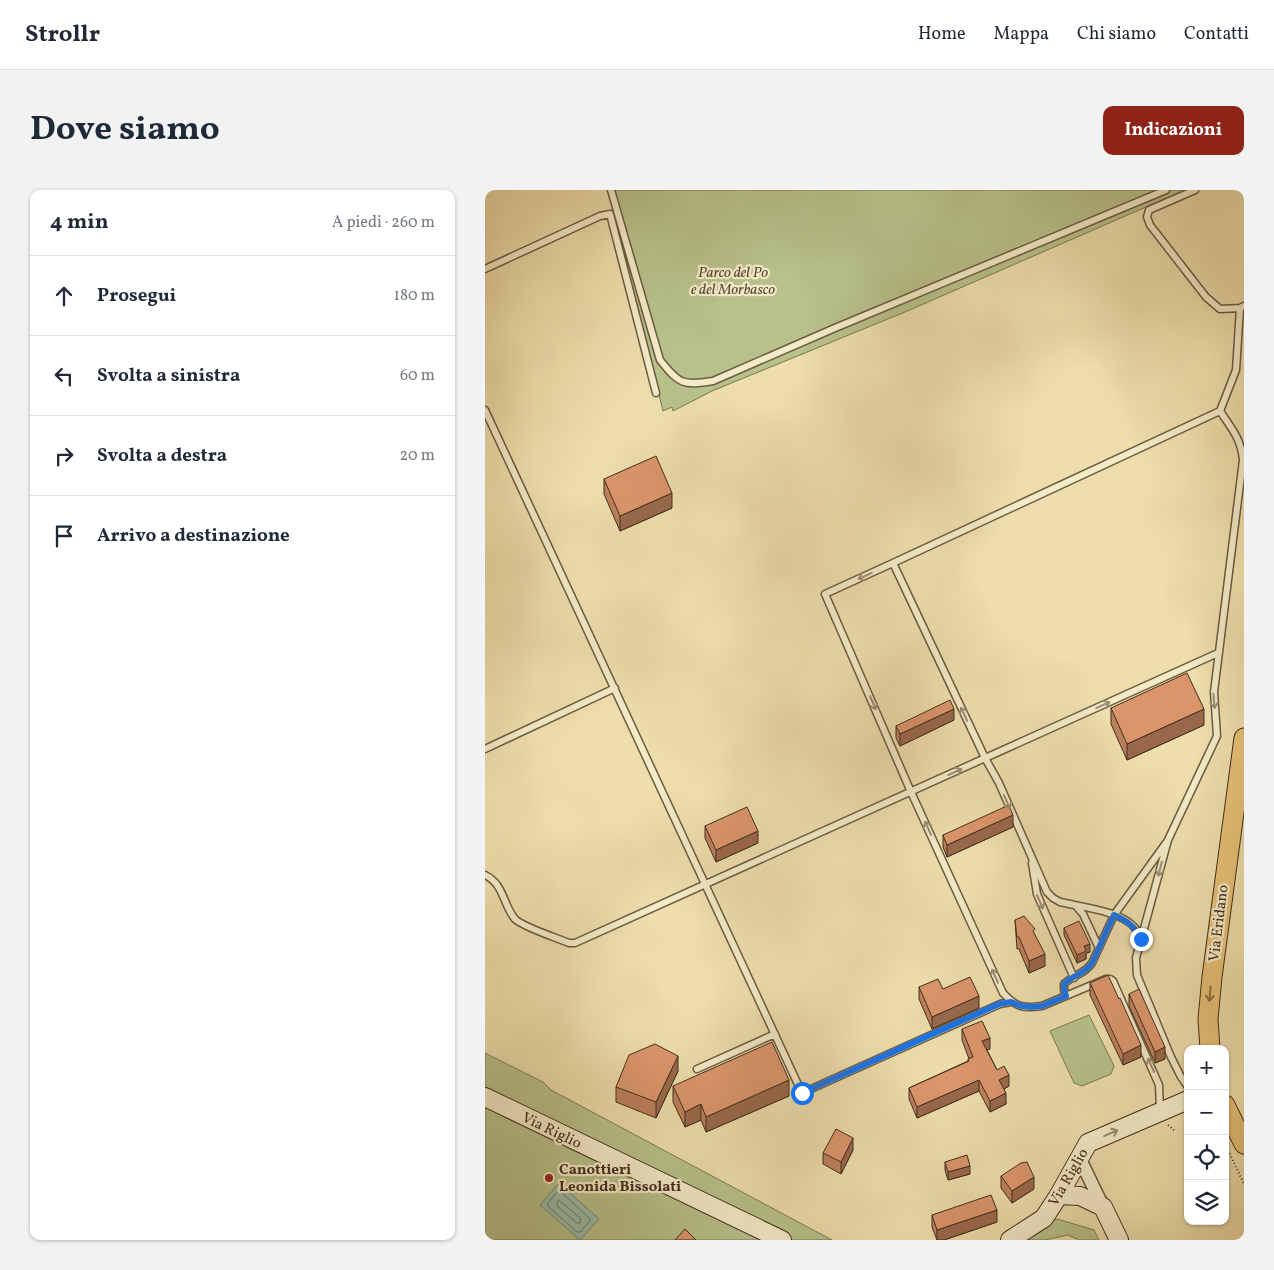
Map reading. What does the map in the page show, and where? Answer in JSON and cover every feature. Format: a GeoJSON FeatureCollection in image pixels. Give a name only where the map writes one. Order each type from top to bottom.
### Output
{"type":"FeatureCollection","features":[{"type":"Feature","properties":{"kind":"main road","name":"Via Eridano"},"geometry":{"type":"LineString","coordinates":[[1210,1045],[1209,997],[1244,738]]}},
{"type":"Feature","properties":{"kind":"main road"},"geometry":{"type":"LineString","coordinates":[[1229,1113],[1244,1144]]}},
{"type":"Feature","properties":{"kind":"street","name":"Via Riglio"},"geometry":{"type":"LineString","coordinates":[[485,1097],[782,1240]]}},
{"type":"Feature","properties":{"kind":"street","name":"Via Riglio"},"geometry":{"type":"LineString","coordinates":[[1010,1240],[1044,1218],[1088,1143],[1184,1102]]}},
{"type":"Feature","properties":{"kind":"street"},"geometry":{"type":"LineString","coordinates":[[1080,1159],[1119,1240]]}},
{"type":"Feature","properties":{"kind":"street"},"geometry":{"type":"LineString","coordinates":[[1059,1195],[1080,1196],[1103,1207]]}},
{"type":"Feature","properties":{"kind":"lane"},"geometry":{"type":"LineString","coordinates":[[611,190],[660,360],[672,375],[683,382],[692,384],[713,381],[844,324],[1166,190]]}},
{"type":"Feature","properties":{"kind":"lane"},"geometry":{"type":"LineString","coordinates":[[1160,1112],[1161,1097],[1159,1085],[1110,979],[1042,1006],[1021,1006],[1011,1002],[1003,993],[911,792],[825,594],[1219,411],[1236,370],[1242,307],[1219,309],[1206,297],[1150,225],[1147,217],[1149,210],[1195,190]]}},
{"type":"Feature","properties":{"kind":"lane"},"geometry":{"type":"LineString","coordinates":[[485,269],[600,216],[610,214],[656,393]]}},
{"type":"Feature","properties":{"kind":"lane"},"geometry":{"type":"LineString","coordinates":[[485,410],[802,1093],[999,1004],[1011,1002]]}},
{"type":"Feature","properties":{"kind":"lane"},"geometry":{"type":"LineString","coordinates":[[1184,1082],[1171,1057],[1137,974],[1136,958],[1168,840],[1217,736],[1213,692],[1243,460],[1239,438],[1219,411]]}},
{"type":"Feature","properties":{"kind":"lane"},"geometry":{"type":"LineString","coordinates":[[893,563],[985,758],[999,783],[1047,892],[1060,902],[1114,915],[1128,922],[1136,929],[1141,939]]}},
{"type":"Feature","properties":{"kind":"lane"},"geometry":{"type":"LineString","coordinates":[[485,875],[499,886],[513,916],[519,922],[572,944],[1218,653]]}},
{"type":"Feature","properties":{"kind":"lane"},"geometry":{"type":"LineString","coordinates":[[485,749],[615,688]]}},
{"type":"Feature","properties":{"kind":"lane"},"geometry":{"type":"LineString","coordinates":[[1226,864],[1231,858],[1239,836]]}},
{"type":"Feature","properties":{"kind":"lane"},"geometry":{"type":"LineString","coordinates":[[1066,996],[1064,984],[1087,970],[1114,915],[1168,840]]}},
{"type":"Feature","properties":{"kind":"lane"},"geometry":{"type":"LineString","coordinates":[[1031,854],[1037,894],[1074,978]]}},
{"type":"Feature","properties":{"kind":"lane"},"geometry":{"type":"LineString","coordinates":[[1077,906],[1083,914],[1099,948]]}},
{"type":"Feature","properties":{"kind":"lane"},"geometry":{"type":"LineString","coordinates":[[697,1069],[775,1034]]}},
{"type":"Feature","properties":{"kind":"path"},"geometry":{"type":"LineString","coordinates":[[1229,1152],[1244,1184]]}},
{"type":"Feature","properties":{"kind":"green space","name":"Parco del Po e del Morbasco"},"geometry":{"type":"Polygon","coordinates":[[[609,190],[1185,190],[905,312],[712,391],[673,411],[672,407],[663,411],[609,190]]]}},
{"type":"Feature","properties":{"kind":"green space"},"geometry":{"type":"Polygon","coordinates":[[[1089,1015],[1114,1066],[1111,1074],[1082,1086],[1074,1083],[1050,1031],[1089,1015]]]}},
{"type":"Feature","properties":{"kind":"green space"},"geometry":{"type":"Polygon","coordinates":[[[485,1053],[543,1082],[551,1090],[832,1240],[485,1240],[485,1053]]]}},
{"type":"Feature","properties":{"kind":"green space"},"geometry":{"type":"Polygon","coordinates":[[[1057,1219],[1094,1230],[1099,1240],[1079,1240],[1068,1235],[1045,1240],[1024,1240],[1047,1223],[1057,1219]]]}},
{"type":"Feature","properties":{"kind":"water"},"geometry":{"type":"Polygon","coordinates":[[[559,1183],[599,1219],[580,1240],[540,1205],[559,1183]]]}},
{"type":"Feature","properties":{"kind":"building"},"geometry":{"type":"Polygon","coordinates":[[[656,456],[672,493],[620,516],[604,479],[656,456]]]}},
{"type":"Feature","properties":{"kind":"building"},"geometry":{"type":"Polygon","coordinates":[[[1187,673],[1204,709],[1127,744],[1111,708],[1187,673]]]}},
{"type":"Feature","properties":{"kind":"building"},"geometry":{"type":"Polygon","coordinates":[[[950,700],[954,709],[900,734],[896,726],[950,700]]]}},
{"type":"Feature","properties":{"kind":"building"},"geometry":{"type":"Polygon","coordinates":[[[1009,805],[1013,815],[947,845],[943,835],[1009,805]]]}},
{"type":"Feature","properties":{"kind":"building"},"geometry":{"type":"Polygon","coordinates":[[[747,807],[758,831],[716,850],[705,826],[747,807]]]}},
{"type":"Feature","properties":{"kind":"building"},"geometry":{"type":"Polygon","coordinates":[[[1024,916],[1035,929],[1033,931],[1045,954],[1029,961],[1019,937],[1017,937],[1015,920],[1024,916]]]}},
{"type":"Feature","properties":{"kind":"building"},"geometry":{"type":"Polygon","coordinates":[[[1079,921],[1090,944],[1084,946],[1086,951],[1077,955],[1064,928],[1079,921]]]}},
{"type":"Feature","properties":{"kind":"building"},"geometry":{"type":"Polygon","coordinates":[[[1108,975],[1141,1045],[1123,1054],[1090,983],[1108,975]]]}},
{"type":"Feature","properties":{"kind":"building"},"geometry":{"type":"Polygon","coordinates":[[[970,977],[979,996],[932,1017],[919,987],[938,979],[943,989],[970,977]]]}},
{"type":"Feature","properties":{"kind":"building"},"geometry":{"type":"Polygon","coordinates":[[[1139,989],[1165,1047],[1155,1052],[1129,994],[1139,989]]]}},
{"type":"Feature","properties":{"kind":"building"},"geometry":{"type":"Polygon","coordinates":[[[982,1021],[990,1038],[982,1041],[997,1070],[1004,1066],[1009,1075],[999,1080],[1006,1093],[990,1101],[979,1080],[917,1107],[909,1088],[969,1061],[968,1059],[973,1057],[962,1029],[982,1021]]]}},
{"type":"Feature","properties":{"kind":"building"},"geometry":{"type":"Polygon","coordinates":[[[772,1042],[789,1080],[706,1117],[701,1104],[685,1112],[673,1086],[772,1042]]]}},
{"type":"Feature","properties":{"kind":"building"},"geometry":{"type":"Polygon","coordinates":[[[655,1044],[678,1056],[656,1102],[616,1087],[629,1055],[655,1044]]]}},
{"type":"Feature","properties":{"kind":"building"},"geometry":{"type":"Polygon","coordinates":[[[836,1129],[853,1138],[841,1162],[823,1153],[836,1129]]]}},
{"type":"Feature","properties":{"kind":"building"},"geometry":{"type":"Polygon","coordinates":[[[967,1155],[970,1166],[948,1172],[945,1162],[967,1155]]]}},
{"type":"Feature","properties":{"kind":"building"},"geometry":{"type":"Polygon","coordinates":[[[1027,1162],[1034,1177],[1012,1191],[1001,1176],[1021,1163],[1027,1162]]]}},
{"type":"Feature","properties":{"kind":"building"},"geometry":{"type":"Polygon","coordinates":[[[991,1195],[997,1210],[937,1230],[932,1215],[991,1195]]]}},
{"type":"Feature","properties":{"kind":"building"},"geometry":{"type":"Polygon","coordinates":[[[685,1229],[696,1240],[675,1240],[685,1229]]]}},
{"type":"Feature","properties":{"kind":"place","name":"Canottieri Leonida Bissolati"},"geometry":{"type":"Point","coordinates":[549,1178]}},
{"type":"Feature","properties":{"kind":"route"},"geometry":{"type":"LineString","coordinates":[[802,1093],[999,1004],[1011,1002],[1021,1006],[1042,1006],[1066,996],[1064,984],[1087,970],[1114,915],[1128,922],[1136,929],[1141,939]]}}]}
